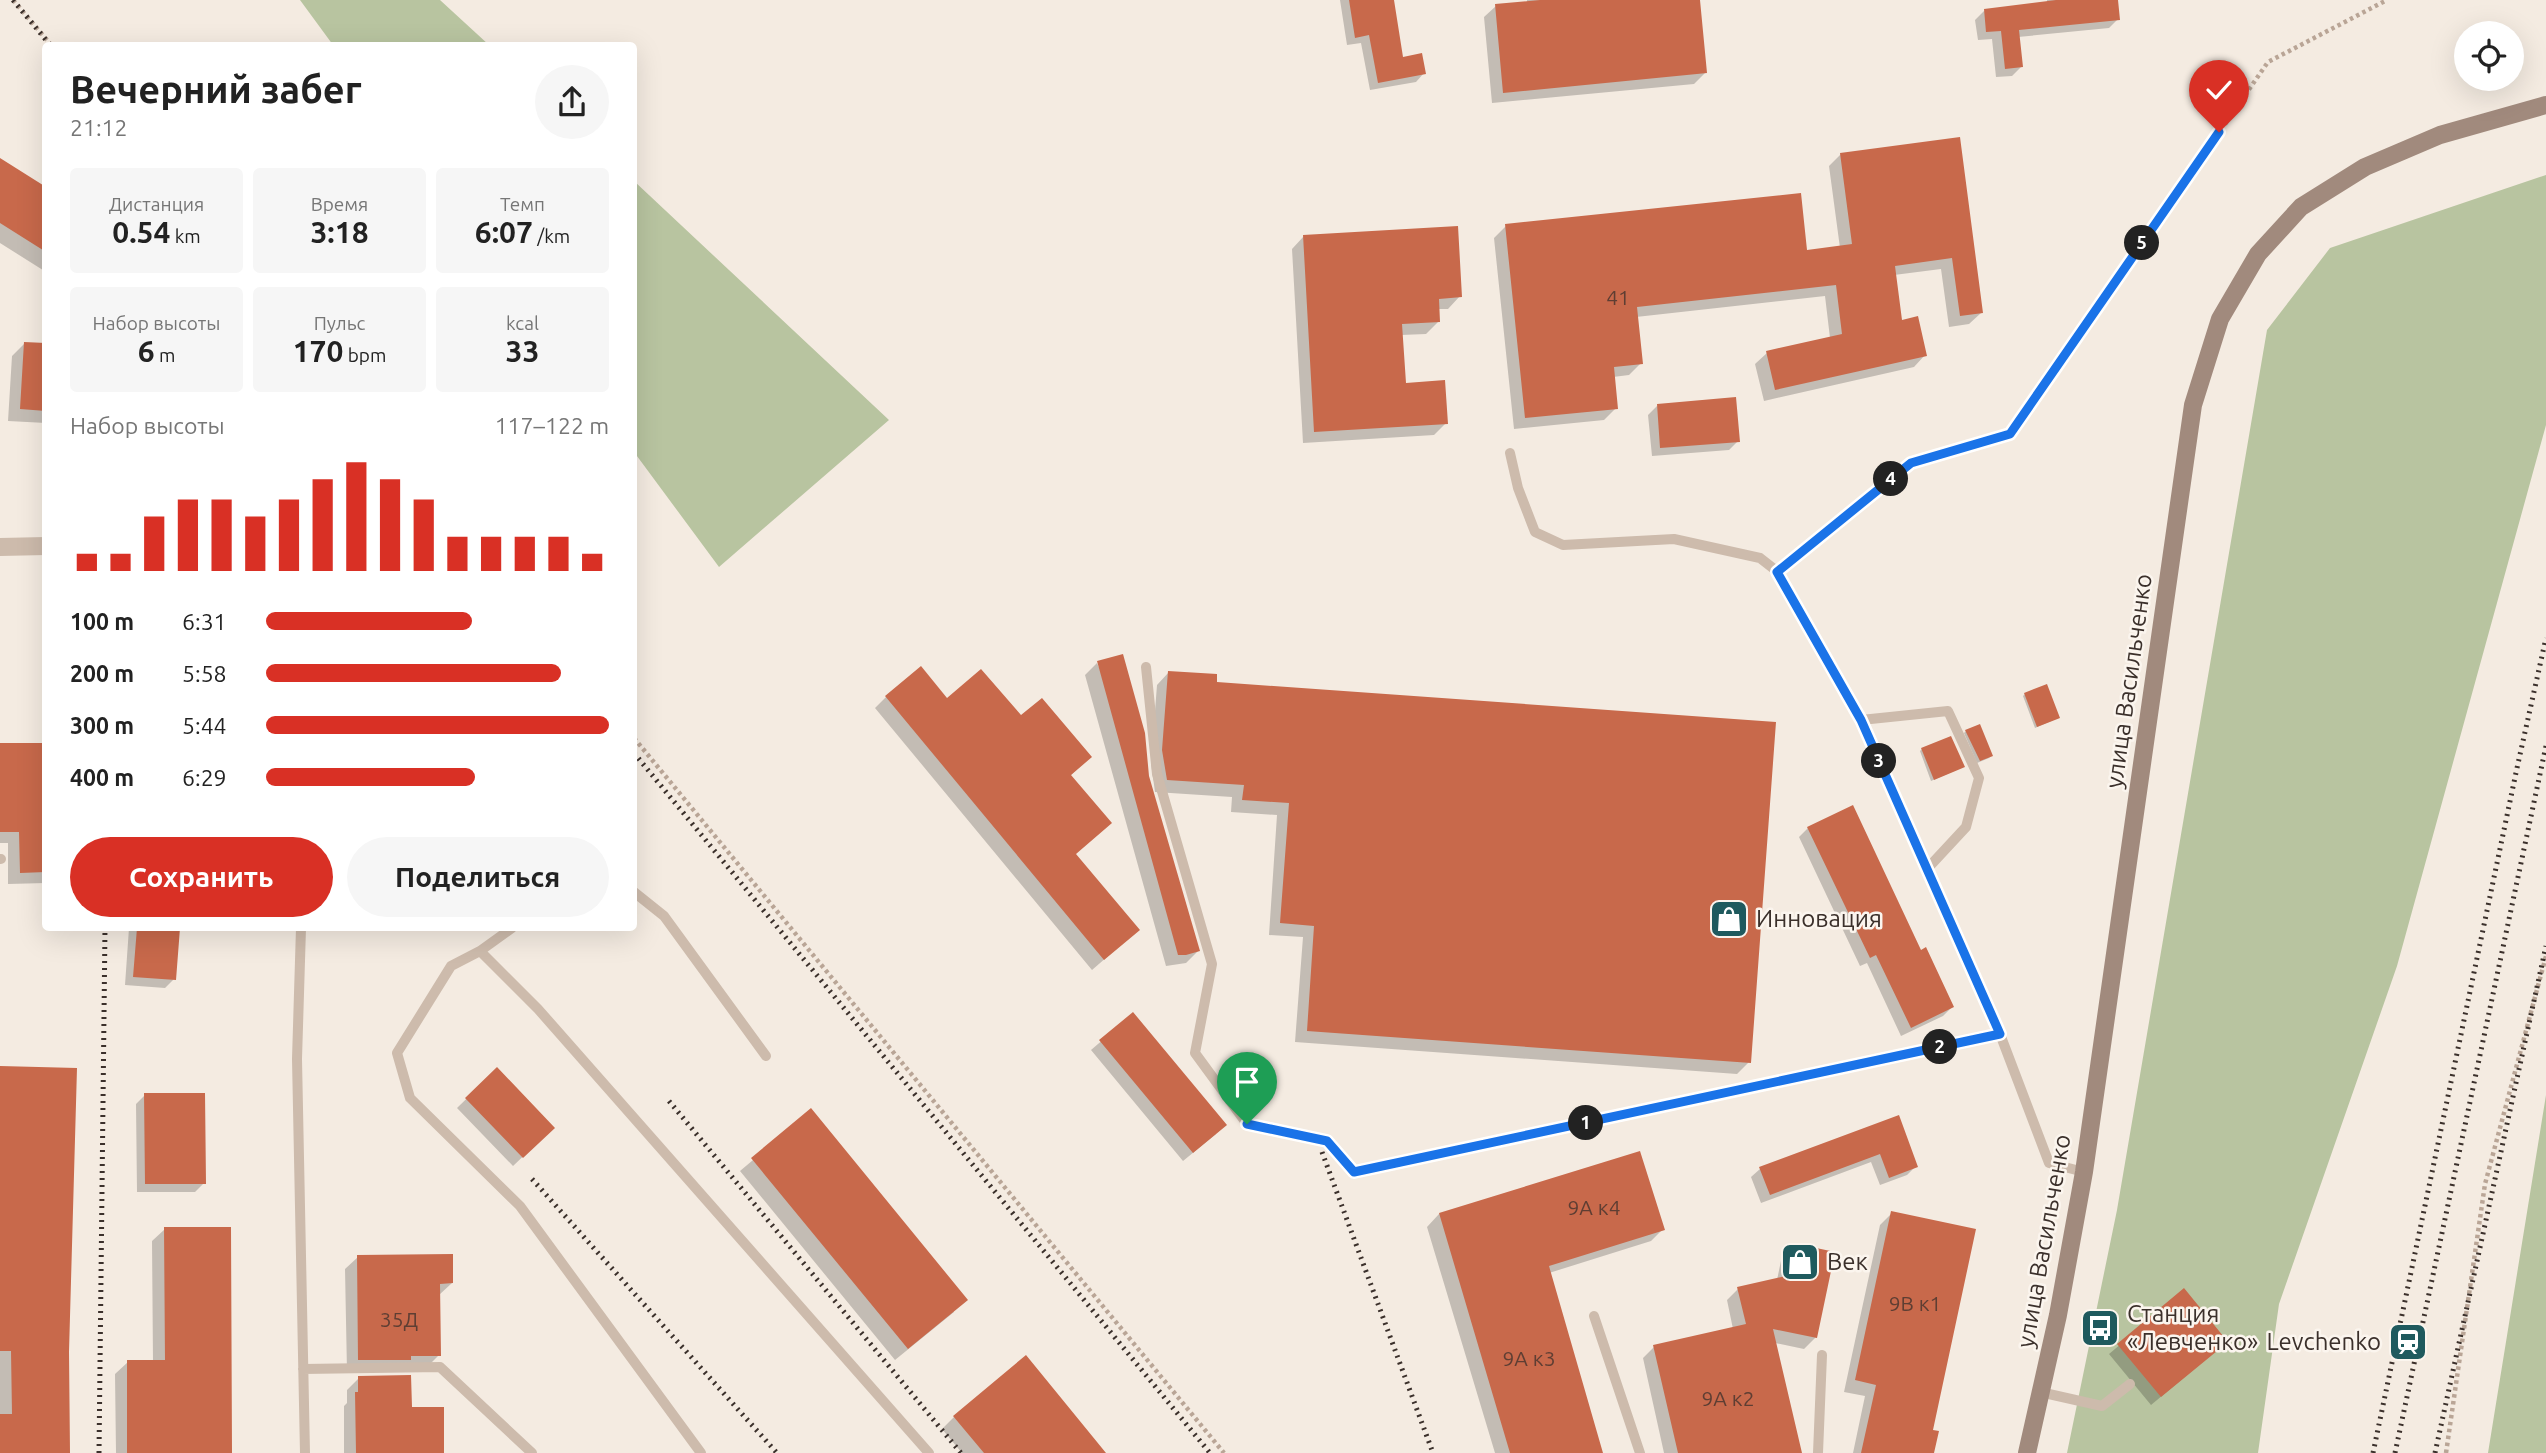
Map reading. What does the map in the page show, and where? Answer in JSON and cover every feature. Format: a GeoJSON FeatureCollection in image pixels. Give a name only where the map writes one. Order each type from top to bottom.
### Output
{"type":"FeatureCollection","features":[{"type":"Feature","properties":{"kind":"main road","name":"улица Васильченко"},"geometry":{"type":"LineString","coordinates":[[2027,1453],[2058,1315],[2084,1172],[2193,405],[2220,319],[2258,254],[2301,207],[2365,167],[2440,135],[2546,105]]}},
{"type":"Feature","properties":{"kind":"street"},"geometry":{"type":"LineString","coordinates":[[0,547],[42,546]]}},
{"type":"Feature","properties":{"kind":"lane"},"geometry":{"type":"LineString","coordinates":[[1510,453],[1518,488],[1535,532],[1563,545],[1674,539],[1760,558],[1777,572],[1861,720],[2000,1034],[2049,1163],[2084,1172]]}},
{"type":"Feature","properties":{"kind":"lane"},"geometry":{"type":"LineString","coordinates":[[1146,667],[1157,774],[1212,964],[1195,1053],[1247,1124],[1327,1141],[1354,1172],[2000,1034]]}},
{"type":"Feature","properties":{"kind":"lane"},"geometry":{"type":"LineString","coordinates":[[1861,720],[1948,711],[1979,778],[1966,827],[1927,869]]}},
{"type":"Feature","properties":{"kind":"lane"},"geometry":{"type":"LineString","coordinates":[[637,894],[664,916],[766,1056]]}},
{"type":"Feature","properties":{"kind":"lane"},"geometry":{"type":"LineString","coordinates":[[300,931],[297,1059],[305,1453]]}},
{"type":"Feature","properties":{"kind":"lane"},"geometry":{"type":"LineString","coordinates":[[508,931],[451,966],[397,1053],[410,1098],[520,1206],[701,1453]]}},
{"type":"Feature","properties":{"kind":"lane"},"geometry":{"type":"LineString","coordinates":[[480,950],[538,1009],[929,1453]]}},
{"type":"Feature","properties":{"kind":"lane"},"geometry":{"type":"LineString","coordinates":[[1594,1316],[1640,1453]]}},
{"type":"Feature","properties":{"kind":"lane"},"geometry":{"type":"LineString","coordinates":[[1818,1453],[1822,1355]]}},
{"type":"Feature","properties":{"kind":"lane"},"geometry":{"type":"LineString","coordinates":[[303,1369],[440,1367],[532,1453]]}},
{"type":"Feature","properties":{"kind":"lane"},"geometry":{"type":"LineString","coordinates":[[2040,1392],[2102,1406],[2130,1384]]}},
{"type":"Feature","properties":{"kind":"path"},"geometry":{"type":"LineString","coordinates":[[13,0],[49,42]]}},
{"type":"Feature","properties":{"kind":"path"},"geometry":{"type":"LineString","coordinates":[[1777,572],[1911,463],[2010,434],[2268,62],[2386,0]]}},
{"type":"Feature","properties":{"kind":"path"},"geometry":{"type":"LineString","coordinates":[[637,742],[1224,1453]]}},
{"type":"Feature","properties":{"kind":"path"},"geometry":{"type":"LineString","coordinates":[[2446,1453],[2485,1184],[2546,956]]}},
{"type":"Feature","properties":{"kind":"green space"},"geometry":{"type":"Polygon","coordinates":[[[300,0],[440,0],[486,42],[331,42],[300,0]]]}},
{"type":"Feature","properties":{"kind":"green space"},"geometry":{"type":"Polygon","coordinates":[[[2546,175],[2546,425],[2397,966],[2279,1304],[2258,1453],[2067,1453],[2117,1210],[2267,330],[2330,248],[2546,175]]]}},
{"type":"Feature","properties":{"kind":"green space"},"geometry":{"type":"Polygon","coordinates":[[[637,184],[889,420],[719,567],[637,456],[637,184]]]}},
{"type":"Feature","properties":{"kind":"green space"},"geometry":{"type":"Polygon","coordinates":[[[2546,1095],[2546,1453],[2488,1453],[2546,1095]]]}},
{"type":"Feature","properties":{"kind":"building"},"geometry":{"type":"Polygon","coordinates":[[[1349,0],[1394,0],[1403,57],[1422,53],[1426,74],[1378,83],[1369,35],[1355,38],[1349,0]]]}},
{"type":"Feature","properties":{"kind":"building"},"geometry":{"type":"Polygon","coordinates":[[[1540,0],[1700,0],[1707,73],[1503,93],[1495,4],[1540,0]]]}},
{"type":"Feature","properties":{"kind":"building"},"geometry":{"type":"Polygon","coordinates":[[[2056,0],[2118,0],[2120,20],[2019,30],[2023,67],[2005,69],[2001,31],[1986,32],[1984,9],[2056,0]]]}},
{"type":"Feature","properties":{"kind":"building"},"geometry":{"type":"Polygon","coordinates":[[[1960,137],[1983,313],[1960,316],[1952,258],[1895,266],[1902,320],[1918,316],[1927,356],[1775,390],[1766,351],[1842,334],[1836,285],[1637,307],[1643,364],[1614,367],[1618,409],[1525,418],[1505,224],[1801,193],[1807,250],[1852,244],[1840,153],[1960,137]]]}},
{"type":"Feature","properties":{"kind":"building"},"geometry":{"type":"Polygon","coordinates":[[[0,158],[42,184],[42,249],[0,223],[0,158]]]}},
{"type":"Feature","properties":{"kind":"building"},"geometry":{"type":"Polygon","coordinates":[[[1458,226],[1462,297],[1439,299],[1440,322],[1402,324],[1406,383],[1445,380],[1448,424],[1314,432],[1303,235],[1458,226]]]}},
{"type":"Feature","properties":{"kind":"building"},"geometry":{"type":"Polygon","coordinates":[[[24,342],[42,343],[42,411],[20,409],[24,342]]]}},
{"type":"Feature","properties":{"kind":"building"},"geometry":{"type":"Polygon","coordinates":[[[1736,397],[1740,442],[1660,448],[1657,404],[1736,397]]]}},
{"type":"Feature","properties":{"kind":"building"},"geometry":{"type":"Polygon","coordinates":[[[1123,654],[1145,733],[1149,776],[1200,951],[1186,955],[1178,955],[1097,661],[1123,654]]]}},
{"type":"Feature","properties":{"kind":"building"},"geometry":{"type":"Polygon","coordinates":[[[921,666],[947,698],[981,669],[1021,715],[1042,698],[1092,757],[1071,775],[1112,823],[1076,854],[1140,930],[1104,960],[885,696],[921,666]]]}},
{"type":"Feature","properties":{"kind":"building"},"geometry":{"type":"Polygon","coordinates":[[[1168,671],[1217,674],[1217,682],[1776,722],[1751,1063],[1307,1031],[1314,926],[1280,923],[1289,803],[1242,800],[1244,785],[1167,780],[1162,750],[1168,671]]]}},
{"type":"Feature","properties":{"kind":"building"},"geometry":{"type":"Polygon","coordinates":[[[2047,684],[2060,718],[2037,727],[2024,693],[2047,684]]]}},
{"type":"Feature","properties":{"kind":"building"},"geometry":{"type":"Polygon","coordinates":[[[1980,724],[1993,756],[1980,761],[1965,730],[1980,724]]]}},
{"type":"Feature","properties":{"kind":"building"},"geometry":{"type":"Polygon","coordinates":[[[1951,736],[1965,767],[1934,780],[1921,748],[1951,736]]]}},
{"type":"Feature","properties":{"kind":"building"},"geometry":{"type":"Polygon","coordinates":[[[0,743],[42,743],[42,872],[20,873],[19,832],[0,832],[0,743]]]}},
{"type":"Feature","properties":{"kind":"building"},"geometry":{"type":"Polygon","coordinates":[[[1853,805],[1921,950],[1926,947],[1954,1007],[1911,1028],[1876,955],[1870,958],[1807,827],[1853,805]]]}},
{"type":"Feature","properties":{"kind":"building"},"geometry":{"type":"Polygon","coordinates":[[[137,931],[180,931],[176,980],[133,977],[137,931]]]}},
{"type":"Feature","properties":{"kind":"building"},"geometry":{"type":"Polygon","coordinates":[[[1133,1012],[1227,1125],[1193,1153],[1099,1040],[1133,1012]]]}},
{"type":"Feature","properties":{"kind":"building"},"geometry":{"type":"Polygon","coordinates":[[[0,1066],[77,1068],[69,1352],[70,1453],[0,1453],[0,1414],[12,1414],[11,1351],[0,1351],[0,1066]]]}},
{"type":"Feature","properties":{"kind":"building"},"geometry":{"type":"Polygon","coordinates":[[[497,1067],[555,1128],[523,1158],[465,1098],[497,1067]]]}},
{"type":"Feature","properties":{"kind":"building"},"geometry":{"type":"Polygon","coordinates":[[[144,1093],[205,1093],[206,1184],[145,1184],[144,1093]]]}},
{"type":"Feature","properties":{"kind":"building"},"geometry":{"type":"Polygon","coordinates":[[[811,1108],[968,1300],[908,1349],[751,1158],[811,1108]]]}},
{"type":"Feature","properties":{"kind":"building"},"geometry":{"type":"Polygon","coordinates":[[[1899,1115],[1918,1167],[1889,1178],[1880,1154],[1770,1195],[1759,1167],[1899,1115]]]}},
{"type":"Feature","properties":{"kind":"building"},"geometry":{"type":"Polygon","coordinates":[[[1640,1151],[1665,1230],[1549,1266],[1603,1453],[1510,1453],[1439,1213],[1640,1151]]]}},
{"type":"Feature","properties":{"kind":"building"},"geometry":{"type":"Polygon","coordinates":[[[1891,1211],[1976,1229],[1933,1430],[1939,1431],[1934,1453],[1861,1453],[1876,1385],[1855,1380],[1891,1211]]]}},
{"type":"Feature","properties":{"kind":"building"},"geometry":{"type":"Polygon","coordinates":[[[164,1227],[231,1227],[232,1453],[127,1453],[127,1360],[165,1360],[164,1227]]]}},
{"type":"Feature","properties":{"kind":"building"},"geometry":{"type":"Polygon","coordinates":[[[1793,1243],[1835,1252],[1817,1338],[1773,1329],[1802,1453],[1678,1453],[1653,1345],[1746,1324],[1737,1287],[1786,1276],[1793,1243]]]}},
{"type":"Feature","properties":{"kind":"building"},"geometry":{"type":"Polygon","coordinates":[[[453,1254],[453,1283],[440,1284],[441,1356],[411,1356],[411,1360],[358,1360],[357,1255],[453,1254]]]}},
{"type":"Feature","properties":{"kind":"building"},"geometry":{"type":"Polygon","coordinates":[[[2184,1288],[2228,1342],[2161,1397],[2117,1344],[2184,1288]]]}},
{"type":"Feature","properties":{"kind":"building"},"geometry":{"type":"Polygon","coordinates":[[[1026,1355],[1106,1453],[984,1453],[953,1416],[1026,1355]]]}},
{"type":"Feature","properties":{"kind":"building"},"geometry":{"type":"Polygon","coordinates":[[[411,1375],[412,1407],[444,1407],[444,1453],[356,1453],[355,1392],[358,1392],[358,1376],[411,1375]]]}},
{"type":"Feature","properties":{"kind":"railway"},"geometry":{"type":"LineString","coordinates":[[13,0],[48,42]]}},
{"type":"Feature","properties":{"kind":"railway"},"geometry":{"type":"LineString","coordinates":[[2373,1453],[2546,638]]}},
{"type":"Feature","properties":{"kind":"railway"},"geometry":{"type":"LineString","coordinates":[[2395,1453],[2546,746]]}},
{"type":"Feature","properties":{"kind":"railway"},"geometry":{"type":"LineString","coordinates":[[637,757],[1210,1453]]}},
{"type":"Feature","properties":{"kind":"railway"},"geometry":{"type":"LineString","coordinates":[[99,1453],[105,931]]}},
{"type":"Feature","properties":{"kind":"railway"},"geometry":{"type":"LineString","coordinates":[[2435,1453],[2546,946]]}},
{"type":"Feature","properties":{"kind":"railway"},"geometry":{"type":"LineString","coordinates":[[669,1101],[961,1453]]}},
{"type":"Feature","properties":{"kind":"railway"},"geometry":{"type":"LineString","coordinates":[[1322,1152],[1433,1453]]}},
{"type":"Feature","properties":{"kind":"railway"},"geometry":{"type":"LineString","coordinates":[[532,1179],[777,1453]]}},
{"type":"Feature","properties":{"kind":"place","name":"Инновация"},"geometry":{"type":"Point","coordinates":[1729,919]}},
{"type":"Feature","properties":{"kind":"place","name":"Век"},"geometry":{"type":"Point","coordinates":[1800,1262]}},
{"type":"Feature","properties":{"kind":"place","name":"Станция «Левченко»"},"geometry":{"type":"Point","coordinates":[2100,1328]}},
{"type":"Feature","properties":{"kind":"place","name":"Levchenko"},"geometry":{"type":"Point","coordinates":[2408,1342]}},
{"type":"Feature","properties":{"kind":"route"},"geometry":{"type":"LineString","coordinates":[[1247,1124],[1327,1141],[1354,1172],[2000,1034],[1861,720],[1777,572],[1911,463],[2010,434],[2219,132]]}}]}
